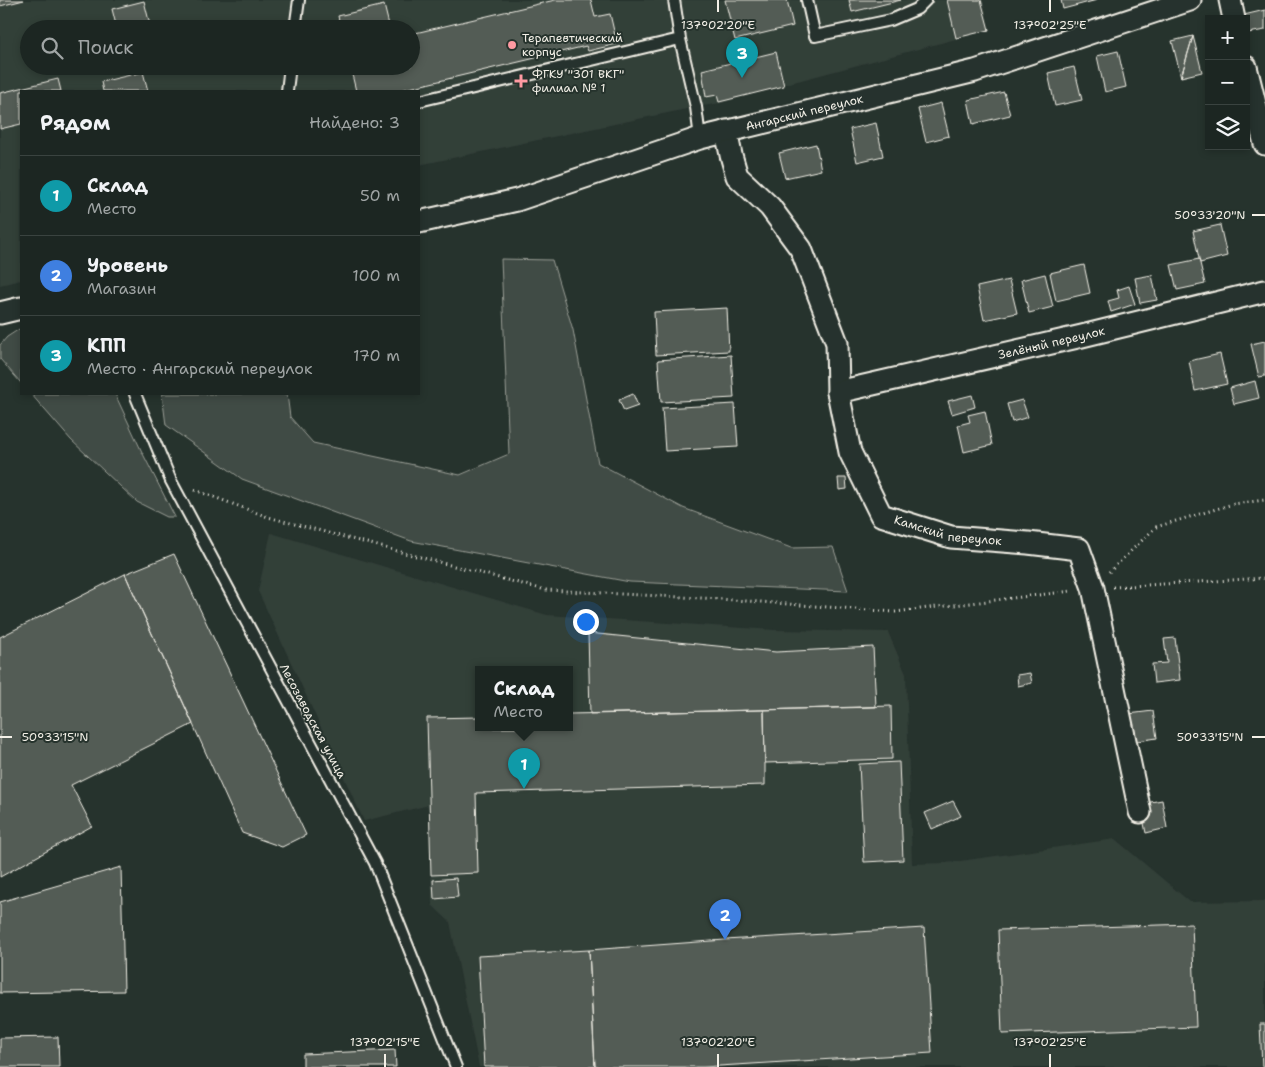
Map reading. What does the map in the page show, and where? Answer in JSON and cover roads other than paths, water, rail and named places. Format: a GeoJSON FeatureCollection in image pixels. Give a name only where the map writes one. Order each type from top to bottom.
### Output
{"type":"FeatureCollection","features":[{"type":"Feature","properties":{"kind":"street","name":"Ангарский переулок"},"geometry":{"type":"LineString","coordinates":[[420,222],[517,200],[700,138],[975,71],[1190,0]]}},
{"type":"Feature","properties":{"kind":"street"},"geometry":{"type":"LineString","coordinates":[[1230,0],[1233,15]]}},
{"type":"Feature","properties":{"kind":"street"},"geometry":{"type":"LineString","coordinates":[[1250,83],[1265,144]]}},
{"type":"Feature","properties":{"kind":"street","name":"Камский переулок"},"geometry":{"type":"LineString","coordinates":[[726,131],[738,176],[770,207],[801,249],[837,343],[838,392],[850,452],[881,515],[951,537],[1079,549],[1093,588],[1140,812]]}},
{"type":"Feature","properties":{"kind":"street","name":"Зелёный переулок"},"geometry":{"type":"LineString","coordinates":[[838,392],[1082,336],[1265,291]]}},
{"type":"Feature","properties":{"kind":"street"},"geometry":{"type":"LineString","coordinates":[[0,313],[20,308]]}},
{"type":"Feature","properties":{"kind":"lane"},"geometry":{"type":"LineString","coordinates":[[296,20],[299,0]]}},
{"type":"Feature","properties":{"kind":"lane"},"geometry":{"type":"LineString","coordinates":[[674,0],[680,39],[696,107],[700,138]]}},
{"type":"Feature","properties":{"kind":"lane"},"geometry":{"type":"LineString","coordinates":[[807,0],[816,36],[891,20],[917,10],[926,0]]}},
{"type":"Feature","properties":{"kind":"lane"},"geometry":{"type":"LineString","coordinates":[[420,101],[680,39]]}},
{"type":"Feature","properties":{"kind":"lane"},"geometry":{"type":"LineString","coordinates":[[287,90],[289,75]]}},
{"type":"Feature","properties":{"kind":"lane","name":"Лесозаводская улица"},"geometry":{"type":"LineString","coordinates":[[135,395],[171,481],[375,863],[456,1067]]}},
{"type":"Feature","properties":{"kind":"place","name":"Терапевтический корпус"},"geometry":{"type":"Point","coordinates":[512,45]}},
{"type":"Feature","properties":{"kind":"place","name":"КПП"},"geometry":{"type":"Point","coordinates":[742,78]}},
{"type":"Feature","properties":{"kind":"place","name":"ФГКУ \"301 ВКГ\" филиал № 1"},"geometry":{"type":"Point","coordinates":[521,81]}},
{"type":"Feature","properties":{"kind":"place","name":"Склад"},"geometry":{"type":"Point","coordinates":[524,789]}},
{"type":"Feature","properties":{"kind":"place","name":"Уровень"},"geometry":{"type":"Point","coordinates":[725,940]}}]}
